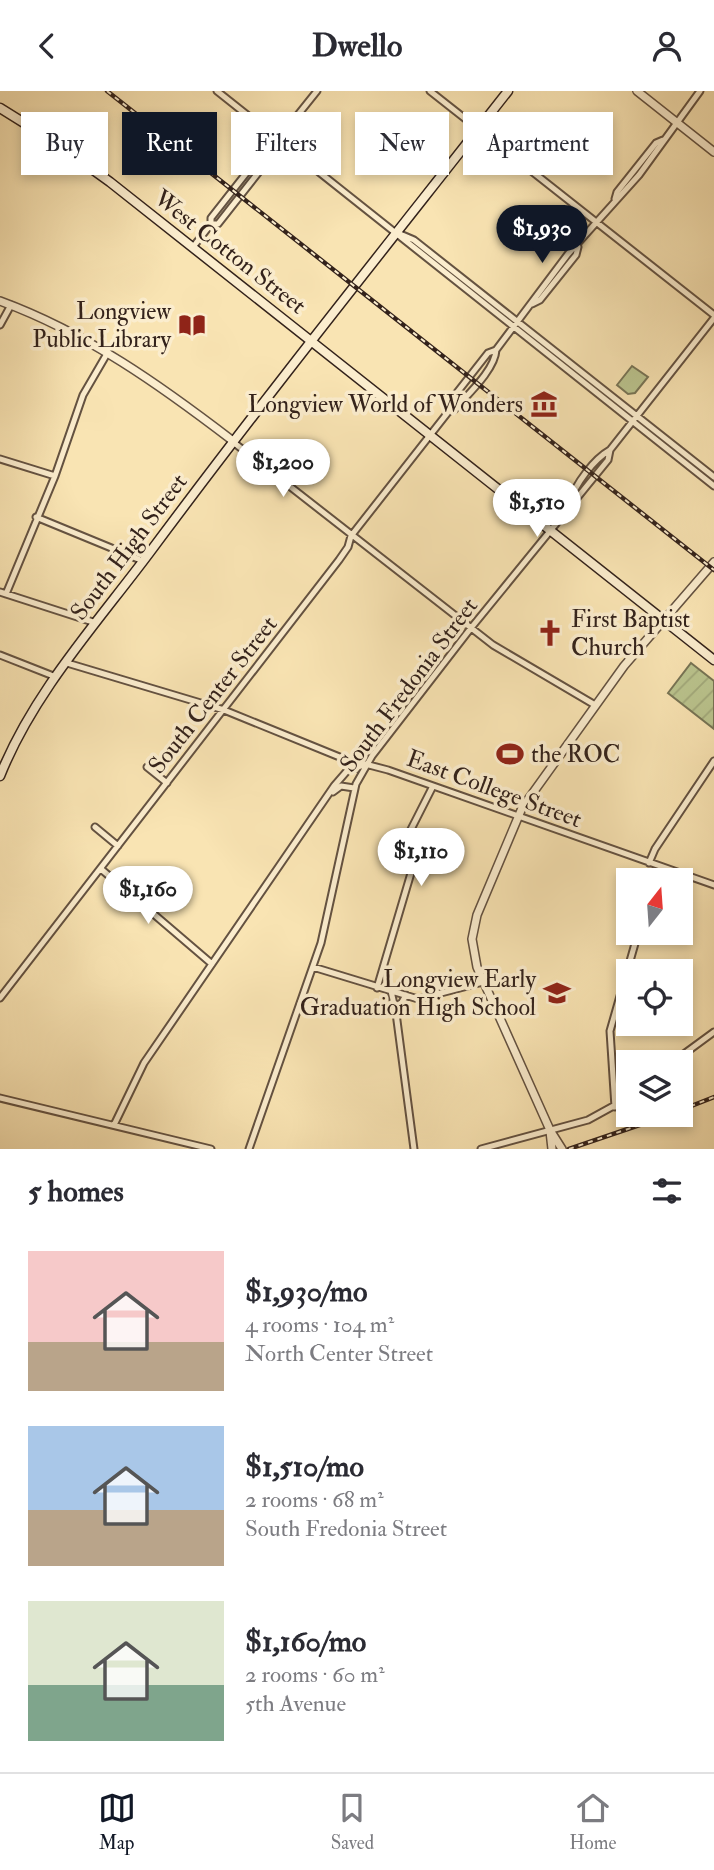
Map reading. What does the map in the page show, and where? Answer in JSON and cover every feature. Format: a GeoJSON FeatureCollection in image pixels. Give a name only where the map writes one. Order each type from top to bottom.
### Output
{"type":"FeatureCollection","features":[{"type":"Feature","properties":{"kind":"main road","name":"South High Street"},"geometry":{"type":"LineString","coordinates":[[491,112],[508,91]]}},
{"type":"Feature","properties":{"kind":"main road","name":"West Cotton Street"},"geometry":{"type":"LineString","coordinates":[[0,109],[92,167],[429,437],[714,660]]}},
{"type":"Feature","properties":{"kind":"main road","name":"South High Street"},"geometry":{"type":"LineString","coordinates":[[0,776],[27,720],[56,677],[233,442],[463,148]]}},
{"type":"Feature","properties":{"kind":"street"},"geometry":{"type":"LineString","coordinates":[[217,91],[244,112]]}},
{"type":"Feature","properties":{"kind":"street"},"geometry":{"type":"LineString","coordinates":[[301,112],[317,91]]}},
{"type":"Feature","properties":{"kind":"street"},"geometry":{"type":"LineString","coordinates":[[430,91],[463,117]]}},
{"type":"Feature","properties":{"kind":"street"},"geometry":{"type":"LineString","coordinates":[[637,91],[714,152]]}},
{"type":"Feature","properties":{"kind":"street"},"geometry":{"type":"LineString","coordinates":[[496,350],[576,255],[578,246],[615,199],[617,192],[656,143],[663,140],[699,91]]}},
{"type":"Feature","properties":{"kind":"street"},"geometry":{"type":"LineString","coordinates":[[193,247],[244,175]]}},
{"type":"Feature","properties":{"kind":"street"},"geometry":{"type":"LineString","coordinates":[[211,224],[218,224],[256,175]]}},
{"type":"Feature","properties":{"kind":"street"},"geometry":{"type":"LineString","coordinates":[[324,175],[398,233],[409,246],[714,486]]}},
{"type":"Feature","properties":{"kind":"street"},"geometry":{"type":"LineString","coordinates":[[535,175],[714,316]]}},
{"type":"Feature","properties":{"kind":"street"},"geometry":{"type":"LineString","coordinates":[[398,233],[414,240],[714,477]]}},
{"type":"Feature","properties":{"kind":"street"},"geometry":{"type":"LineString","coordinates":[[0,301],[58,325],[108,352],[169,393],[471,628],[502,650],[595,705]]}},
{"type":"Feature","properties":{"kind":"street"},"geometry":{"type":"LineString","coordinates":[[0,325],[11,305]]}},
{"type":"Feature","properties":{"kind":"street","name":"South Fredonia Street"},"geometry":{"type":"LineString","coordinates":[[249,1149],[313,967],[354,787],[367,765],[471,628],[569,504],[573,492],[592,474],[602,454],[610,450],[714,316]]}},
{"type":"Feature","properties":{"kind":"street","name":"South Center Street"},"geometry":{"type":"LineString","coordinates":[[0,998],[348,548],[351,536],[449,411],[454,410],[477,383],[495,359],[496,350],[488,353],[448,404],[449,411]]}},
{"type":"Feature","properties":{"kind":"street"},"geometry":{"type":"LineString","coordinates":[[96,623],[3,593],[55,476],[83,395],[108,352]]}},
{"type":"Feature","properties":{"kind":"street"},"geometry":{"type":"LineString","coordinates":[[0,459],[55,476]]}},
{"type":"Feature","properties":{"kind":"street"},"geometry":{"type":"LineString","coordinates":[[36,517],[143,561]]}},
{"type":"Feature","properties":{"kind":"street"},"geometry":{"type":"LineString","coordinates":[[562,1149],[550,1130],[483,982],[473,947],[473,931],[517,817],[595,705],[663,619],[713,564]]}},
{"type":"Feature","properties":{"kind":"street"},"geometry":{"type":"LineString","coordinates":[[0,655],[56,677]]}},
{"type":"Feature","properties":{"kind":"street","name":"East College Street"},"geometry":{"type":"LineString","coordinates":[[67,663],[224,711],[337,757],[433,786],[712,884]]}},
{"type":"Feature","properties":{"kind":"street"},"geometry":{"type":"LineString","coordinates":[[649,863],[655,849],[714,761]]}},
{"type":"Feature","properties":{"kind":"street"},"geometry":{"type":"LineString","coordinates":[[114,1125],[144,1063],[330,794],[345,773],[367,765]]}},
{"type":"Feature","properties":{"kind":"street"},"geometry":{"type":"LineString","coordinates":[[147,767],[167,783]]}},
{"type":"Feature","properties":{"kind":"street"},"geometry":{"type":"LineString","coordinates":[[330,794],[341,786],[354,787]]}},
{"type":"Feature","properties":{"kind":"street"},"geometry":{"type":"LineString","coordinates":[[377,988],[411,873],[399,853],[433,786]]}},
{"type":"Feature","properties":{"kind":"street"},"geometry":{"type":"LineString","coordinates":[[94,827],[118,846]]}},
{"type":"Feature","properties":{"kind":"street"},"geometry":{"type":"LineString","coordinates":[[101,869],[212,964]]}},
{"type":"Feature","properties":{"kind":"street"},"geometry":{"type":"LineString","coordinates":[[712,884],[714,877]]}},
{"type":"Feature","properties":{"kind":"street"},"geometry":{"type":"LineString","coordinates":[[481,1149],[596,1117],[615,1107],[610,1031],[635,945]]}},
{"type":"Feature","properties":{"kind":"street"},"geometry":{"type":"LineString","coordinates":[[313,967],[377,988],[425,999],[483,982]]}},
{"type":"Feature","properties":{"kind":"street"},"geometry":{"type":"LineString","coordinates":[[391,991],[414,1149]]}},
{"type":"Feature","properties":{"kind":"street"},"geometry":{"type":"LineString","coordinates":[[396,1013],[406,996]]}},
{"type":"Feature","properties":{"kind":"street"},"geometry":{"type":"LineString","coordinates":[[689,1050],[714,1032]]}},
{"type":"Feature","properties":{"kind":"street"},"geometry":{"type":"LineString","coordinates":[[0,1098],[211,1149]]}},
{"type":"Feature","properties":{"kind":"street"},"geometry":{"type":"LineString","coordinates":[[550,1130],[552,1149]]}},
{"type":"Feature","properties":{"kind":"green space"},"geometry":{"type":"Polygon","coordinates":[[[632,366],[648,377],[635,393],[628,394],[617,385],[632,366]]]}},
{"type":"Feature","properties":{"kind":"green space"},"geometry":{"type":"Polygon","coordinates":[[[691,663],[714,681],[714,729],[668,693],[691,663]]]}},
{"type":"Feature","properties":{"kind":"railway"},"geometry":{"type":"LineString","coordinates":[[107,91],[714,570]]}},
{"type":"Feature","properties":{"kind":"railway"},"geometry":{"type":"LineString","coordinates":[[693,1105],[714,1097]]}},
{"type":"Feature","properties":{"kind":"railway"},"geometry":{"type":"LineString","coordinates":[[569,1149],[634,1127]]}},
{"type":"Feature","properties":{"kind":"place","name":"Longview Public Library"},"geometry":{"type":"Point","coordinates":[192,325]}},
{"type":"Feature","properties":{"kind":"place","name":"Longview World of Wonders"},"geometry":{"type":"Point","coordinates":[544,404]}},
{"type":"Feature","properties":{"kind":"place","name":"First Baptist Church"},"geometry":{"type":"Point","coordinates":[550,633]}},
{"type":"Feature","properties":{"kind":"place","name":"the ROC"},"geometry":{"type":"Point","coordinates":[510,754]}},
{"type":"Feature","properties":{"kind":"place","name":"Longview Early Graduation High School"},"geometry":{"type":"Point","coordinates":[557,993]}}]}
